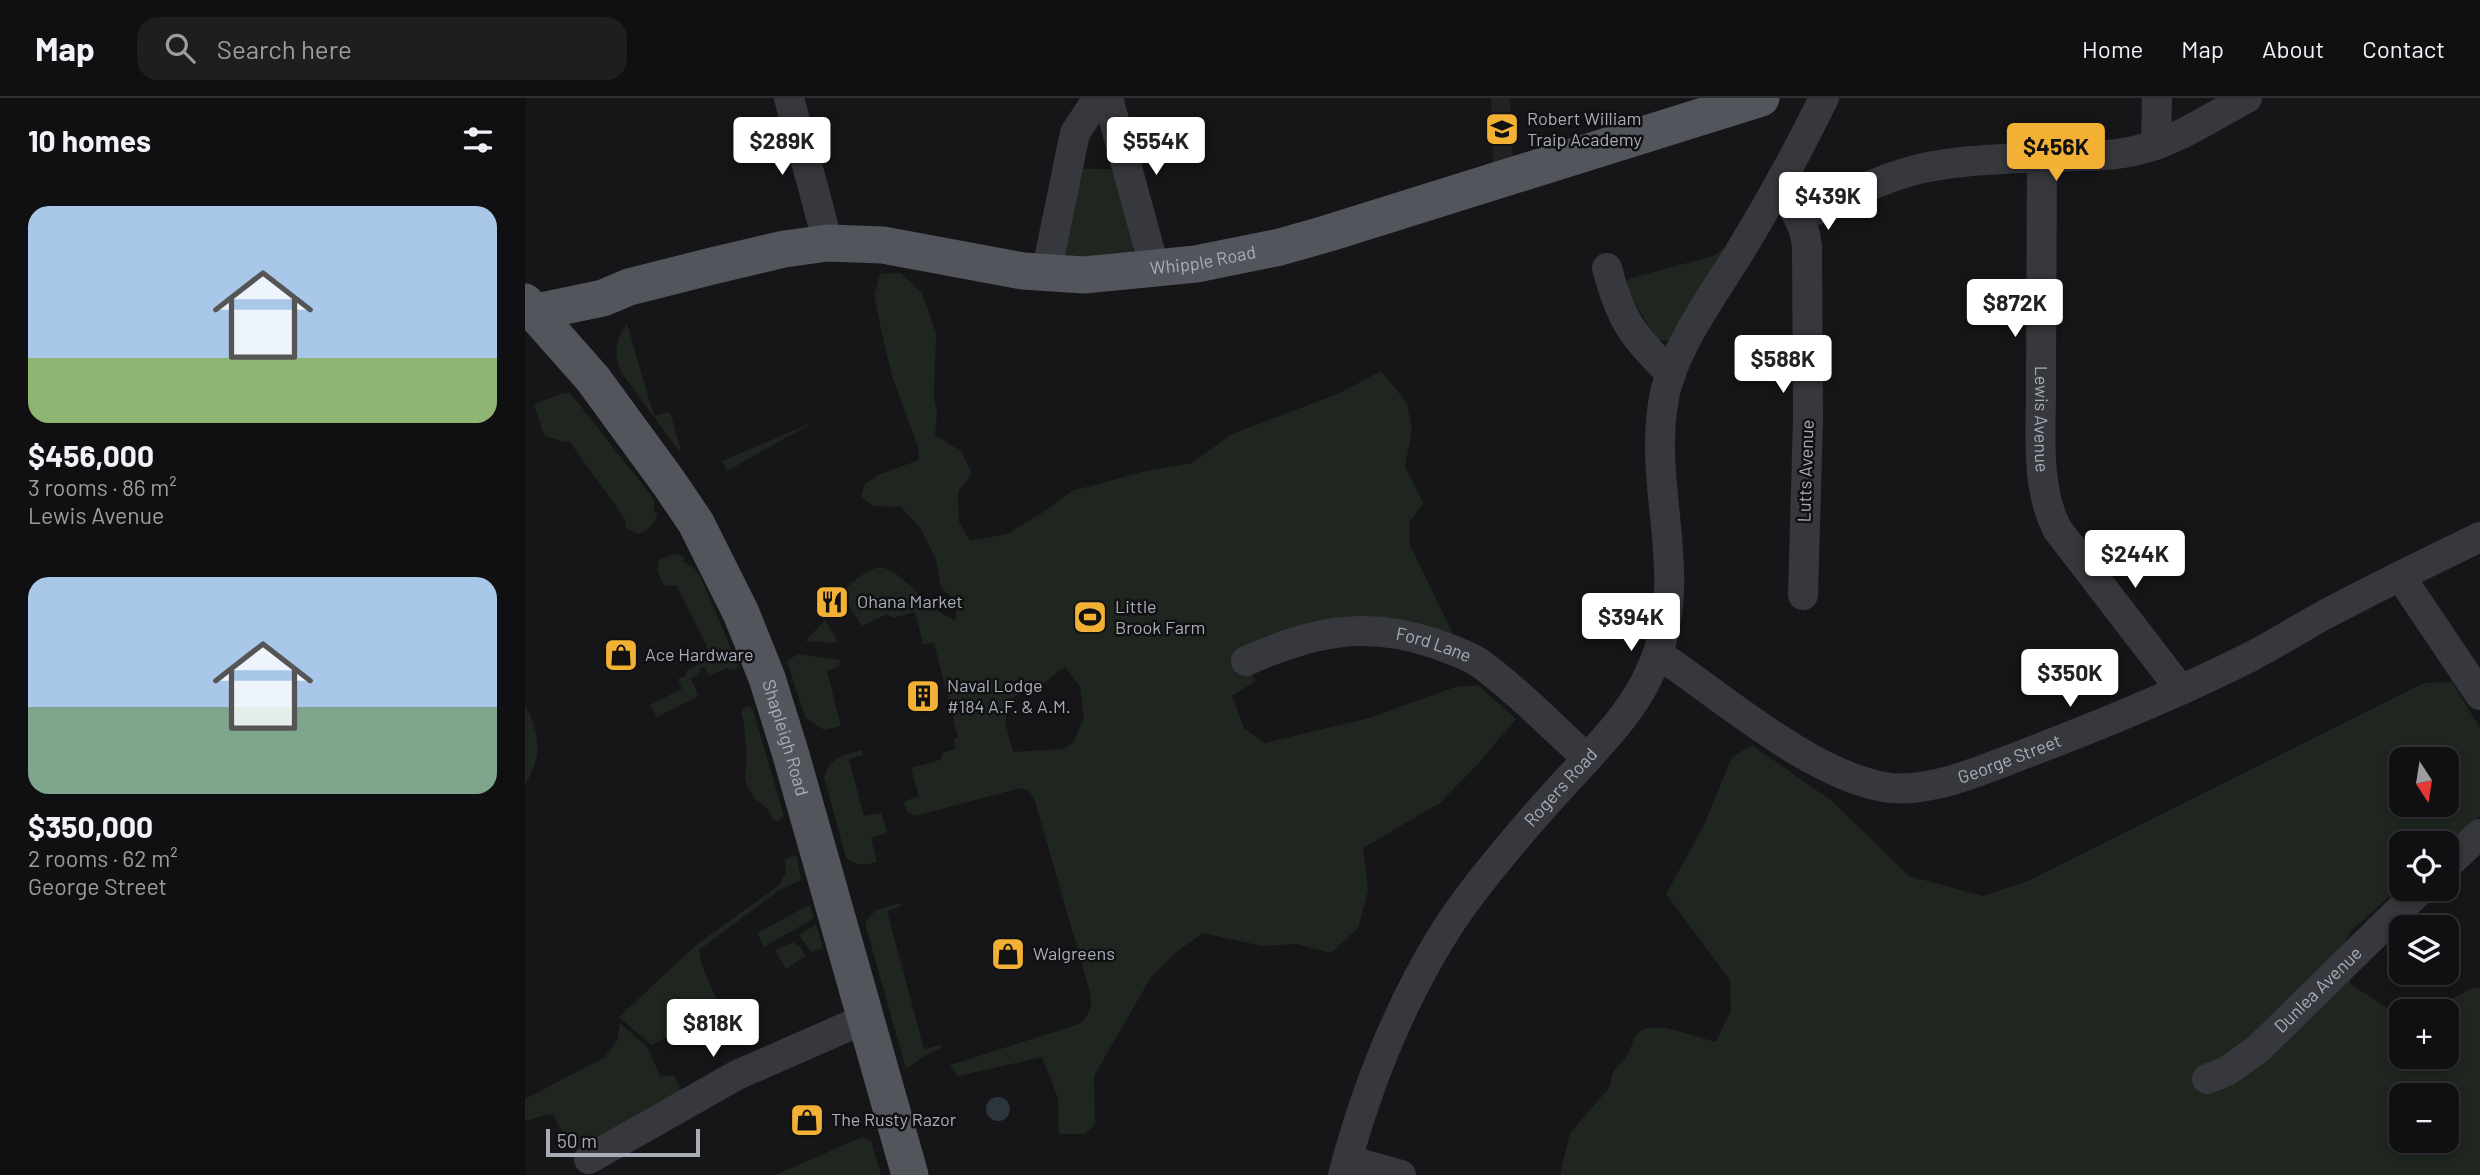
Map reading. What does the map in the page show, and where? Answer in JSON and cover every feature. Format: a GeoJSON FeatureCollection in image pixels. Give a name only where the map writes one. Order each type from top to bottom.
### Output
{"type":"FeatureCollection","features":[{"type":"Feature","properties":{"kind":"main road","name":"Whipple Road"},"geometry":{"type":"LineString","coordinates":[[528,305],[603,298],[629,287],[783,249],[828,243],[883,245],[1046,274],[1084,275],[1155,270],[1242,256],[1329,233],[1761,98]]}},
{"type":"Feature","properties":{"kind":"main road","name":"Shapleigh Road"},"geometry":{"type":"LineString","coordinates":[[528,305],[593,379],[669,483],[696,523],[741,613],[767,678],[791,755],[910,1175]]}},
{"type":"Feature","properties":{"kind":"street"},"geometry":{"type":"LineString","coordinates":[[789,98],[828,243]]}},
{"type":"Feature","properties":{"kind":"street"},"geometry":{"type":"LineString","coordinates":[[1046,274],[1075,133],[1098,98]]}},
{"type":"Feature","properties":{"kind":"street"},"geometry":{"type":"LineString","coordinates":[[1108,98],[1155,270]]}},
{"type":"Feature","properties":{"kind":"street","name":"Rogers Road"},"geometry":{"type":"LineString","coordinates":[[1345,1168],[1381,1060],[1402,1009],[1444,932],[1499,859],[1620,723],[1651,671],[1666,621],[1671,578],[1660,447],[1663,410],[1671,373],[1691,333],[1779,187],[1824,98]]}},
{"type":"Feature","properties":{"kind":"street"},"geometry":{"type":"LineString","coordinates":[[2156,145],[2157,98]]}},
{"type":"Feature","properties":{"kind":"street"},"geometry":{"type":"LineString","coordinates":[[1800,217],[1892,177],[1942,165],[2042,157],[2115,155],[2156,145],[2247,98]]}},
{"type":"Feature","properties":{"kind":"street","name":"Lewis Avenue"},"geometry":{"type":"LineString","coordinates":[[2042,157],[2039,280],[2041,456],[2049,514],[2081,562],[2181,690]]}},
{"type":"Feature","properties":{"kind":"street","name":"Lutts Avenue"},"geometry":{"type":"LineString","coordinates":[[1779,187],[1800,217],[1807,247],[1808,419],[1803,596]]}},
{"type":"Feature","properties":{"kind":"street"},"geometry":{"type":"LineString","coordinates":[[1607,268],[1616,304],[1630,329],[1671,373]]}},
{"type":"Feature","properties":{"kind":"street","name":"George Street"},"geometry":{"type":"LineString","coordinates":[[1658,654],[1818,762],[1845,775],[1888,788],[1917,787],[1973,773],[2130,714],[2251,656],[2400,576],[2480,537]]}},
{"type":"Feature","properties":{"kind":"street"},"geometry":{"type":"LineString","coordinates":[[2400,576],[2480,695]]}},
{"type":"Feature","properties":{"kind":"street","name":"Ford Lane"},"geometry":{"type":"LineString","coordinates":[[1247,661],[1306,637],[1329,632],[1386,631],[1421,639],[1462,654],[1492,672],[1587,758]]}},
{"type":"Feature","properties":{"kind":"street"},"geometry":{"type":"LineString","coordinates":[[2459,854],[2480,834]]}},
{"type":"Feature","properties":{"kind":"street","name":"Dunlea Avenue"},"geometry":{"type":"LineString","coordinates":[[2207,1079],[2227,1071],[2258,1049],[2408,901]]}},
{"type":"Feature","properties":{"kind":"street"},"geometry":{"type":"LineString","coordinates":[[589,1159],[737,1075],[867,1018]]}},
{"type":"Feature","properties":{"kind":"street"},"geometry":{"type":"LineString","coordinates":[[1345,1168],[1401,1175]]}},
{"type":"Feature","properties":{"kind":"shaded area","name":"Robert William Traip Academy"},"geometry":{"type":"Polygon","coordinates":[[[1491,98],[1510,98],[1513,161],[1493,166],[1491,98]]]}},
{"type":"Feature","properties":{"kind":"shaded area"},"geometry":{"type":"Polygon","coordinates":[[[1113,169],[1133,242],[1132,256],[1062,257],[1078,171],[1113,169]]]}},
{"type":"Feature","properties":{"kind":"shaded area"},"geometry":{"type":"Polygon","coordinates":[[[1725,247],[1670,341],[1660,340],[1654,335],[1627,290],[1626,283],[1631,278],[1713,256],[1725,247]]]}},
{"type":"Feature","properties":{"kind":"shaded area"},"geometry":{"type":"Polygon","coordinates":[[[901,273],[922,293],[936,333],[935,435],[961,451],[972,474],[958,492],[959,522],[970,541],[1007,534],[1072,491],[1142,472],[1192,463],[1232,434],[1340,393],[1381,371],[1407,403],[1412,430],[1405,466],[1423,503],[1409,523],[1409,543],[1456,640],[1430,627],[1241,657],[1256,681],[1232,696],[1244,728],[1265,743],[1369,718],[1455,687],[1478,685],[1516,719],[1440,803],[1363,848],[1368,890],[1358,928],[1331,953],[1296,944],[1262,946],[1203,933],[1175,953],[1151,977],[1094,1076],[1095,1124],[1085,1134],[1059,1134],[1058,1098],[1042,1057],[958,1076],[950,1065],[1079,1024],[1090,1010],[1091,997],[1034,798],[1029,791],[1021,788],[915,816],[907,812],[904,804],[907,800],[919,797],[911,768],[942,758],[942,753],[955,749],[954,739],[958,737],[934,643],[923,644],[915,612],[893,618],[887,614],[862,626],[846,601],[850,598],[844,589],[868,572],[885,568],[904,580],[945,616],[956,620],[957,602],[941,588],[936,559],[921,529],[901,507],[873,506],[861,497],[864,485],[880,474],[919,460],[919,450],[892,376],[884,343],[874,295],[880,274],[901,273]],[[1065,667],[1043,684],[1012,698],[1005,722],[1013,752],[1063,749],[1074,741],[1084,717],[1080,687],[1065,667]]]}},
{"type":"Feature","properties":{"kind":"shaded area"},"geometry":{"type":"Polygon","coordinates":[[[627,324],[654,416],[670,412],[681,450],[679,451],[621,372],[617,347],[627,324]]]}},
{"type":"Feature","properties":{"kind":"shaded area"},"geometry":{"type":"Polygon","coordinates":[[[570,393],[650,494],[654,501],[654,512],[658,513],[653,524],[645,531],[637,534],[626,528],[625,519],[569,441],[544,436],[534,404],[570,393]]]}},
{"type":"Feature","properties":{"kind":"shaded area"},"geometry":{"type":"Polygon","coordinates":[[[816,421],[727,471],[722,461],[816,421]]]}},
{"type":"Feature","properties":{"kind":"shaded area"},"geometry":{"type":"Polygon","coordinates":[[[674,554],[684,556],[683,561],[694,568],[701,578],[739,667],[734,670],[727,668],[709,676],[705,667],[700,669],[699,674],[691,679],[698,694],[695,698],[657,717],[650,705],[682,689],[678,679],[687,675],[686,671],[712,657],[677,586],[664,585],[657,571],[659,560],[674,554]]]}},
{"type":"Feature","properties":{"kind":"shaded area"},"geometry":{"type":"Polygon","coordinates":[[[825,620],[837,640],[835,643],[805,641],[825,620]]]}},
{"type":"Feature","properties":{"kind":"shaded area"},"geometry":{"type":"Polygon","coordinates":[[[798,654],[840,660],[839,666],[827,671],[841,726],[824,730],[805,717],[787,661],[798,654]]]}},
{"type":"Feature","properties":{"kind":"shaded area"},"geometry":{"type":"Polygon","coordinates":[[[2452,682],[2480,728],[2480,816],[2459,835],[2459,831],[2389,831],[2389,897],[2351,931],[2338,957],[2352,985],[2389,1009],[2389,1069],[2459,1069],[2459,999],[2452,999],[2480,987],[2480,1175],[1560,1175],[1570,1133],[1609,1088],[1613,1072],[1628,1055],[1635,1036],[1645,1028],[1667,1028],[1716,1042],[1731,1010],[1730,980],[1666,894],[1703,827],[1732,757],[1752,745],[1832,801],[1909,876],[1983,896],[2028,881],[2424,683],[2452,682]]]}},
{"type":"Feature","properties":{"kind":"shaded area"},"geometry":{"type":"Polygon","coordinates":[[[749,706],[753,710],[784,816],[777,821],[766,807],[755,799],[747,786],[747,759],[741,712],[749,706]]]}},
{"type":"Feature","properties":{"kind":"shaded area"},"geometry":{"type":"Polygon","coordinates":[[[525,707],[533,722],[537,757],[525,785],[525,707]]]}},
{"type":"Feature","properties":{"kind":"shaded area"},"geometry":{"type":"Polygon","coordinates":[[[862,750],[863,755],[849,759],[864,816],[881,813],[887,831],[871,837],[877,862],[864,865],[846,858],[824,777],[834,761],[843,755],[862,750]]]}},
{"type":"Feature","properties":{"kind":"shaded area"},"geometry":{"type":"Polygon","coordinates":[[[793,855],[797,857],[801,880],[778,891],[699,950],[702,965],[717,1001],[677,1020],[681,1030],[651,1045],[619,1017],[695,946],[778,886],[786,873],[785,860],[793,855]]]}},
{"type":"Feature","properties":{"kind":"shaded area"},"geometry":{"type":"Polygon","coordinates":[[[900,903],[902,906],[887,911],[924,1049],[940,1045],[942,1048],[924,1056],[906,1069],[866,927],[866,921],[876,910],[900,903]]]}},
{"type":"Feature","properties":{"kind":"shaded area"},"geometry":{"type":"Polygon","coordinates":[[[810,906],[814,917],[811,920],[764,947],[757,933],[810,906]]]}},
{"type":"Feature","properties":{"kind":"shaded area"},"geometry":{"type":"Polygon","coordinates":[[[816,924],[823,948],[811,952],[799,935],[816,924]]]}},
{"type":"Feature","properties":{"kind":"shaded area"},"geometry":{"type":"Polygon","coordinates":[[[793,942],[806,956],[786,969],[775,950],[793,942]]]}},
{"type":"Feature","properties":{"kind":"shaded area"},"geometry":{"type":"Polygon","coordinates":[[[620,1023],[647,1047],[660,1076],[674,1076],[682,1090],[582,1147],[570,1147],[553,1115],[525,1121],[525,1099],[605,1057],[617,1041],[620,1023]]]}},
{"type":"Feature","properties":{"kind":"shaded area"},"geometry":{"type":"Polygon","coordinates":[[[998,1097],[1006,1101],[1010,1109],[1006,1117],[998,1121],[990,1117],[986,1109],[990,1101],[998,1097]]]}},
{"type":"Feature","properties":{"kind":"shaded area"},"geometry":{"type":"Polygon","coordinates":[[[862,1137],[871,1141],[881,1175],[775,1175],[862,1137]]]}},
{"type":"Feature","properties":{"kind":"place","name":"Robert William Traip Academy"},"geometry":{"type":"Point","coordinates":[1502,129]}},
{"type":"Feature","properties":{"kind":"place","name":"Ohana Market"},"geometry":{"type":"Point","coordinates":[832,602]}},
{"type":"Feature","properties":{"kind":"place","name":"Little Brook Farm"},"geometry":{"type":"Point","coordinates":[1090,617]}},
{"type":"Feature","properties":{"kind":"place","name":"Ace Hardware"},"geometry":{"type":"Point","coordinates":[621,655]}},
{"type":"Feature","properties":{"kind":"place","name":"Naval Lodge #184 A.F. & A.M."},"geometry":{"type":"Point","coordinates":[923,696]}},
{"type":"Feature","properties":{"kind":"place","name":"Walgreens"},"geometry":{"type":"Point","coordinates":[1008,954]}},
{"type":"Feature","properties":{"kind":"place","name":"The Rusty Razor"},"geometry":{"type":"Point","coordinates":[807,1120]}}]}
